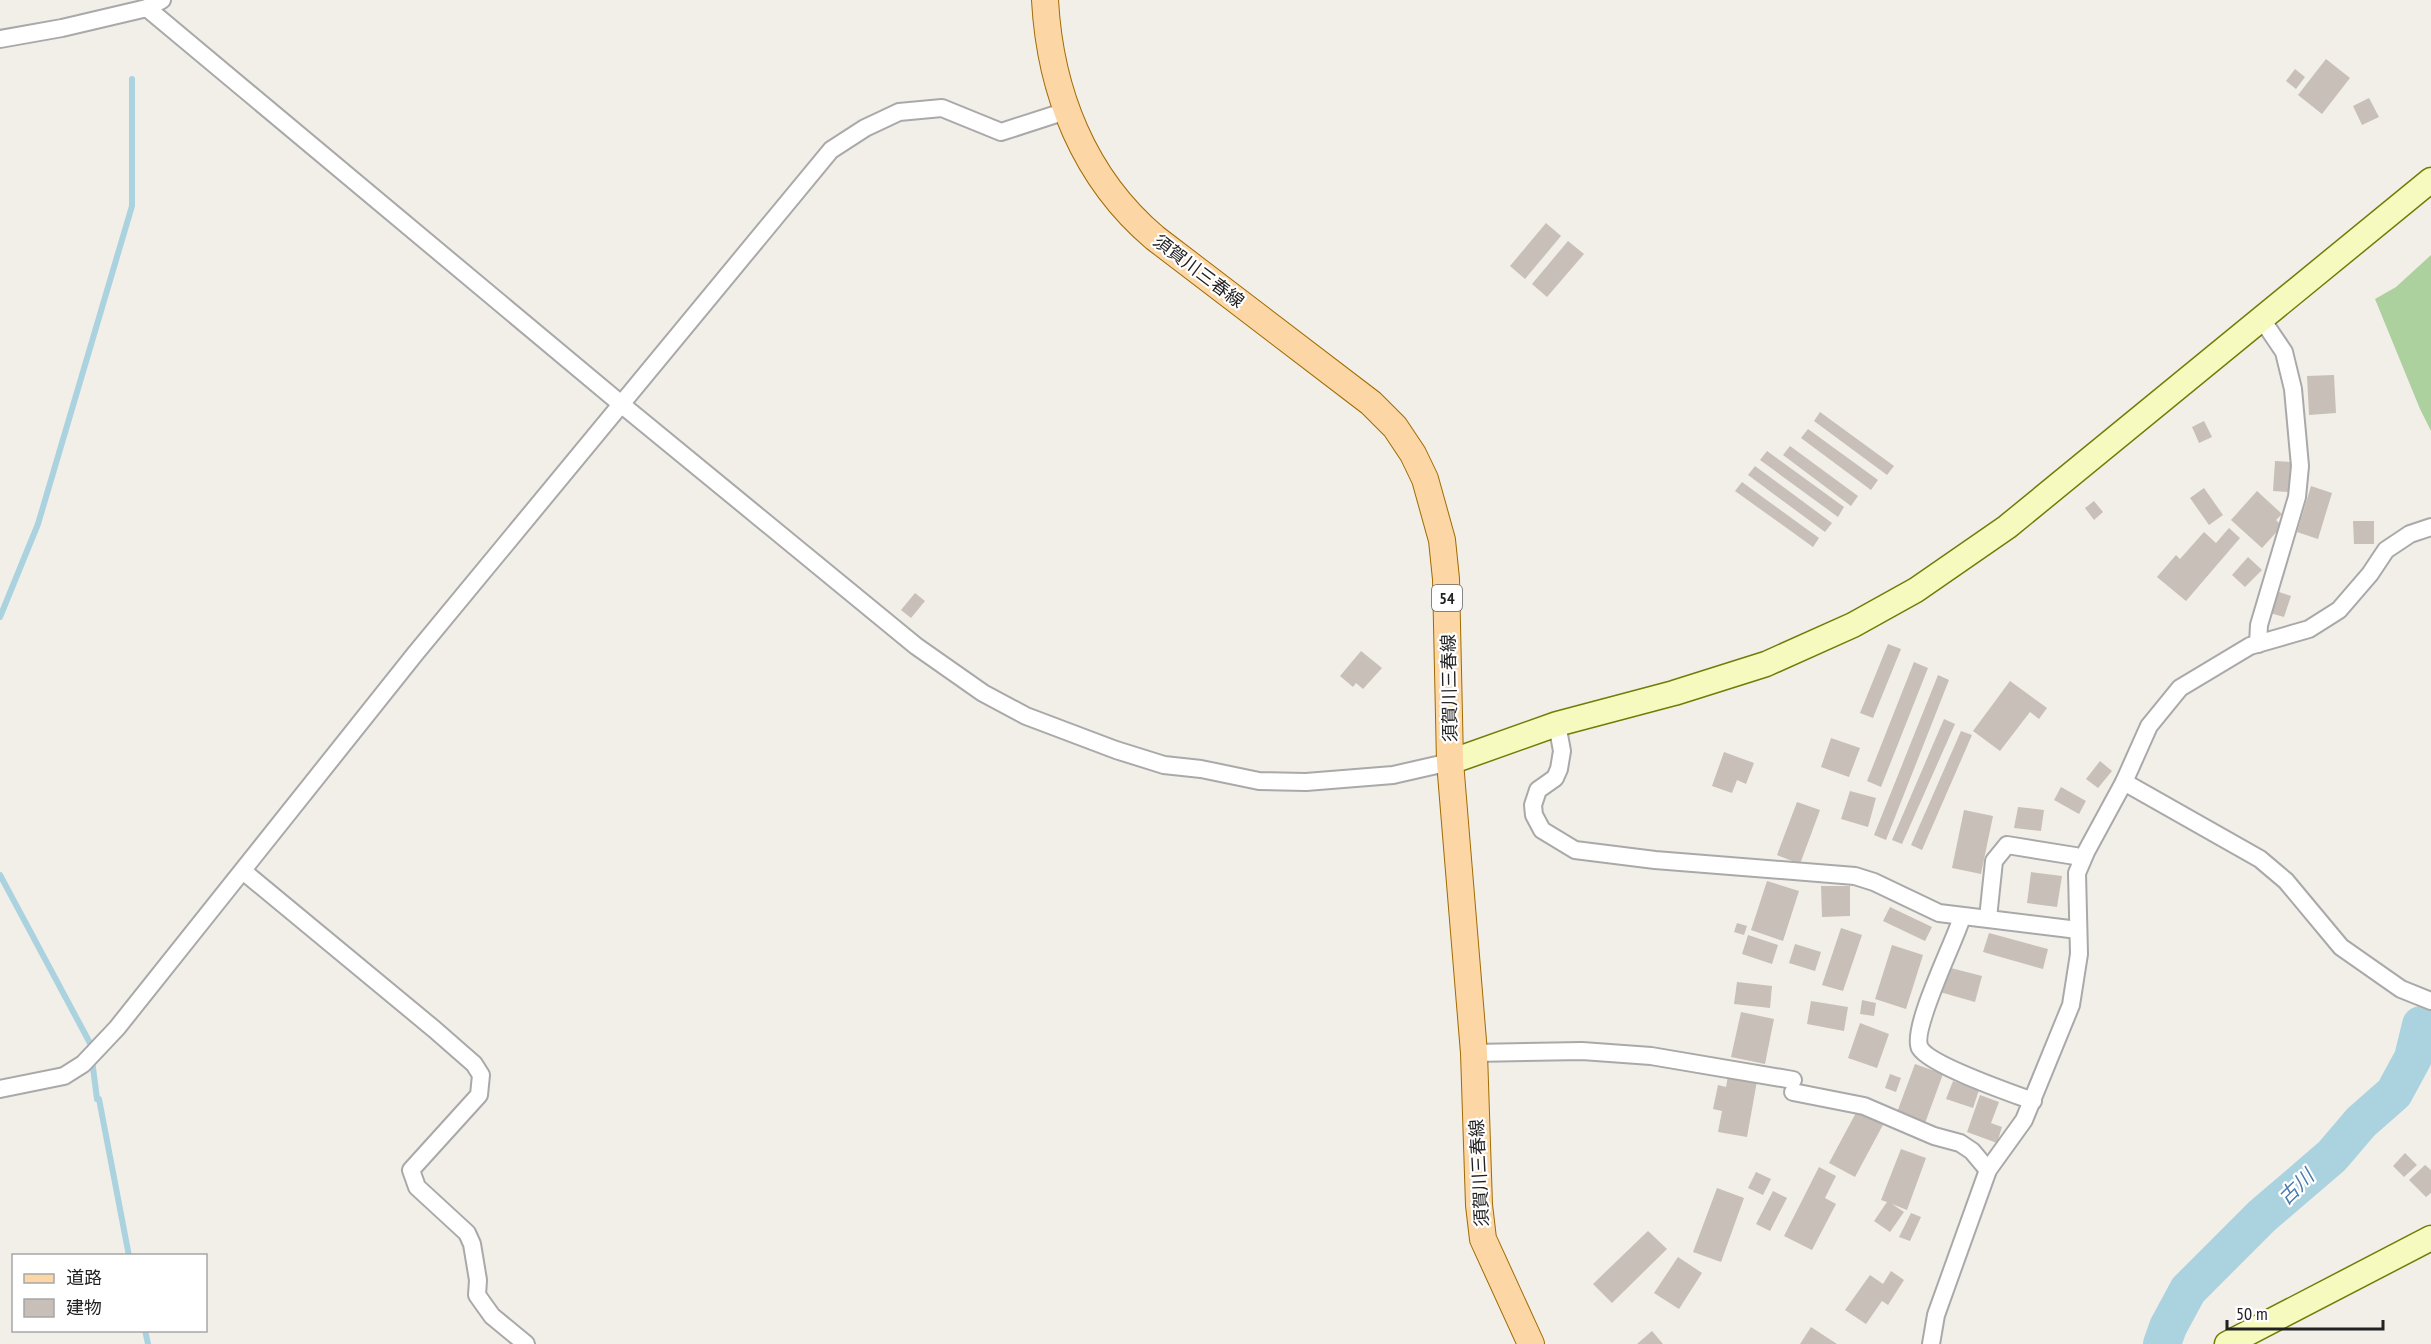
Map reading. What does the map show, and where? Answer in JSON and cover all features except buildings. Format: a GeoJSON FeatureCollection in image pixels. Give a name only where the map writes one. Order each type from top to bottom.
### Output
{"type":"FeatureCollection","features":[{"type":"Feature","properties":{"kind":"main road","name":"須賀川三春線"},"geometry":{"type":"LineString","coordinates":[[1045,0],[1053,59],[1066,111],[1084,152],[1103,184],[1139,225],[1371,403],[1395,427],[1413,454],[1425,479],[1442,540],[1446,579],[1450,762],[1474,1053],[1479,1205],[1483,1239],[1531,1344]]}},
{"type":"Feature","properties":{"kind":"street"},"geometry":{"type":"LineString","coordinates":[[0,39],[62,28],[147,8],[162,0]]}},
{"type":"Feature","properties":{"kind":"street"},"geometry":{"type":"LineString","coordinates":[[147,8],[621,405],[916,646],[983,693],[1026,716],[1107,747],[1164,765],[1201,769],[1259,781],[1306,782],[1393,775],[1450,762],[1557,724],[1674,693],[1766,664],[1854,625],[1916,590],[2007,527],[2431,180]]}},
{"type":"Feature","properties":{"kind":"street"},"geometry":{"type":"LineString","coordinates":[[0,1089],[64,1076],[83,1064],[117,1028],[415,654],[831,150],[865,128],[899,112],[942,108],[1001,132],[1066,111]]}},
{"type":"Feature","properties":{"kind":"street"},"geometry":{"type":"LineString","coordinates":[[2258,644],[2259,625],[2297,497],[2300,465],[2293,389],[2284,352],[2261,318]]}},
{"type":"Feature","properties":{"kind":"street"},"geometry":{"type":"LineString","coordinates":[[1931,1344],[1936,1316],[1988,1170],[2019,1130],[2071,1005],[2079,954],[2077,873],[2124,782],[2149,726],[2180,688],[2250,646],[2309,629],[2339,610],[2370,574],[2386,550],[2410,534],[2431,527]]}},
{"type":"Feature","properties":{"kind":"street"},"geometry":{"type":"LineString","coordinates":[[1557,724],[1562,751],[1559,770],[1555,778],[1538,790],[1533,805],[1534,815],[1542,830],[1575,850],[1655,860],[1855,876],[1938,913],[2078,930]]}},
{"type":"Feature","properties":{"kind":"street"},"geometry":{"type":"LineString","coordinates":[[2124,782],[2260,859],[2286,881],[2341,947],[2401,989],[2431,1001]]}},
{"type":"Feature","properties":{"kind":"street"},"geometry":{"type":"LineString","coordinates":[[1988,918],[1994,861],[2007,845],[2075,856],[2082,860]]}},
{"type":"Feature","properties":{"kind":"street"},"geometry":{"type":"LineString","coordinates":[[243,871],[434,1029],[474,1064],[481,1075],[479,1095],[411,1170],[417,1187],[467,1233],[472,1244],[478,1280],[477,1295],[492,1316],[526,1344]]}},
{"type":"Feature","properties":{"kind":"street"},"geometry":{"type":"LineString","coordinates":[[1962,917],[1926,1007],[1918,1032],[1919,1047],[1929,1056],[1976,1079],[2033,1101]]}},
{"type":"Feature","properties":{"kind":"street"},"geometry":{"type":"LineString","coordinates":[[1474,1053],[1582,1051],[1651,1056],[1793,1086],[1864,1106],[1934,1136],[1960,1143],[1972,1151],[1988,1170]]}},
{"type":"Feature","properties":{"kind":"street"},"geometry":{"type":"LineString","coordinates":[[2227,1344],[2431,1238]]}},
{"type":"Feature","properties":{"kind":"green space"},"geometry":{"type":"Polygon","coordinates":[[[2431,255],[2431,431],[2375,299],[2396,287],[2431,255]]]}},
{"type":"Feature","properties":{"kind":"waterway"},"geometry":{"type":"LineString","coordinates":[[0,617],[38,524],[132,206],[132,79]]}},
{"type":"Feature","properties":{"kind":"waterway"},"geometry":{"type":"LineString","coordinates":[[0,875],[91,1045],[91,1050]]}},
{"type":"Feature","properties":{"kind":"waterway","name":"古川"},"geometry":{"type":"LineString","coordinates":[[2162,1344],[2168,1327],[2188,1290],[2262,1216],[2332,1156],[2361,1122],[2394,1093],[2413,1058],[2421,1025]]}},
{"type":"Feature","properties":{"kind":"waterway"},"geometry":{"type":"LineString","coordinates":[[92,1060],[97,1099],[99,1099],[129,1254]]}},
{"type":"Feature","properties":{"kind":"waterway"},"geometry":{"type":"LineString","coordinates":[[145,1332],[148,1344]]}}]}
